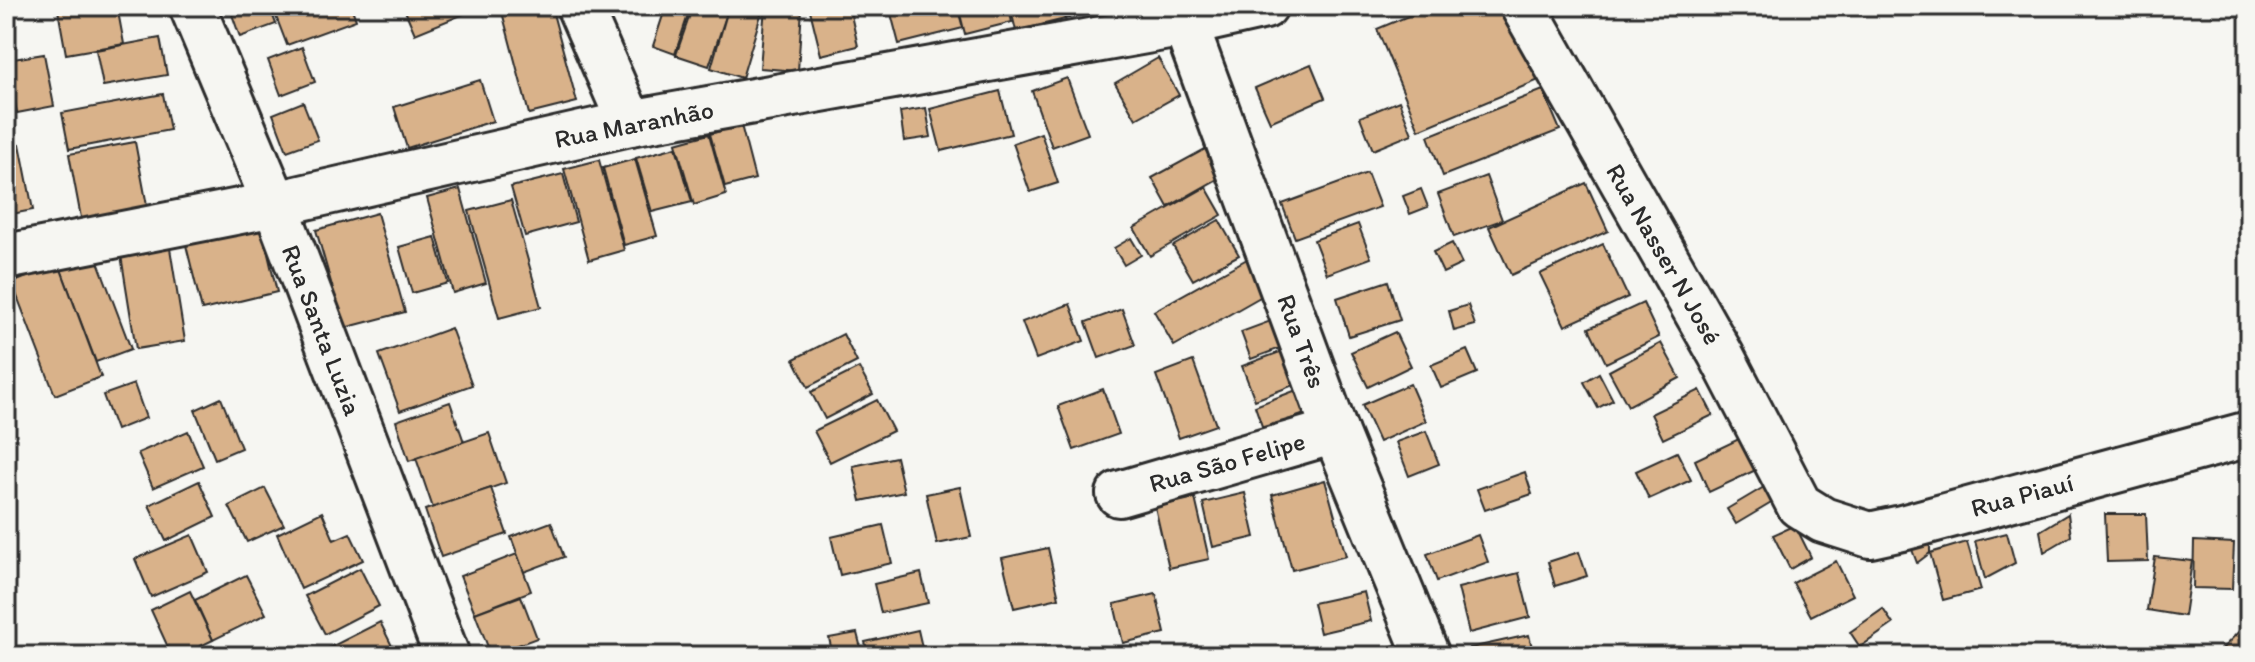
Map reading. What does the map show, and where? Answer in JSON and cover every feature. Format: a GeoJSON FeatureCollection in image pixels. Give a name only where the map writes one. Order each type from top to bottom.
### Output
{"type":"FeatureCollection","features":[{"type":"Feature","properties":{"kind":"street","name":"Rua Santa Luzia"},"geometry":{"type":"LineString","coordinates":[[192,6],[275,204],[447,656]]}},
{"type":"Feature","properties":{"kind":"street"},"geometry":{"type":"LineString","coordinates":[[579,6],[630,123]]}},
{"type":"Feature","properties":{"kind":"street","name":"Rua Maranhão"},"geometry":{"type":"LineString","coordinates":[[6,257],[275,204],[630,123],[1185,24],[1265,6]]}},
{"type":"Feature","properties":{"kind":"street","name":"Rua Nasser N José"},"geometry":{"type":"LineString","coordinates":[[1523,6],[1721,355],[1799,505]]}},
{"type":"Feature","properties":{"kind":"street","name":"Rua Três"},"geometry":{"type":"LineString","coordinates":[[1185,24],[1335,431],[1427,656]]}},
{"type":"Feature","properties":{"kind":"street","name":"Rua São Felipe"},"geometry":{"type":"LineString","coordinates":[[1119,494],[1335,431]]}},
{"type":"Feature","properties":{"kind":"street","name":"Rua Piauí"},"geometry":{"type":"LineString","coordinates":[[1799,505],[1823,520],[1870,535],[2249,434]]}},
{"type":"Feature","properties":{"kind":"building"},"geometry":{"type":"Polygon","coordinates":[[[81,6],[117,6],[124,44],[66,54],[58,10],[81,6]]]}},
{"type":"Feature","properties":{"kind":"building"},"geometry":{"type":"Polygon","coordinates":[[[229,6],[269,6],[276,24],[240,37],[229,6]]]}},
{"type":"Feature","properties":{"kind":"building"},"geometry":{"type":"Polygon","coordinates":[[[272,6],[351,6],[356,20],[287,45],[272,6]]]}},
{"type":"Feature","properties":{"kind":"building"},"geometry":{"type":"Polygon","coordinates":[[[403,6],[461,6],[464,14],[415,34],[403,6]]]}},
{"type":"Feature","properties":{"kind":"building"},"geometry":{"type":"Polygon","coordinates":[[[526,6],[551,6],[577,102],[529,114],[502,12],[526,6]]]}},
{"type":"Feature","properties":{"kind":"building"},"geometry":{"type":"Polygon","coordinates":[[[666,6],[691,6],[675,54],[653,46],[666,6]]]}},
{"type":"Feature","properties":{"kind":"building"},"geometry":{"type":"Polygon","coordinates":[[[693,6],[718,6],[728,10],[709,66],[676,55],[693,6]]]}},
{"type":"Feature","properties":{"kind":"building"},"geometry":{"type":"Polygon","coordinates":[[[729,6],[763,8],[742,78],[711,68],[729,6]]]}},
{"type":"Feature","properties":{"kind":"building"},"geometry":{"type":"Polygon","coordinates":[[[765,6],[802,8],[798,71],[760,68],[765,6]]]}},
{"type":"Feature","properties":{"kind":"building"},"geometry":{"type":"Polygon","coordinates":[[[809,6],[849,6],[858,46],[821,55],[809,6]]]}},
{"type":"Feature","properties":{"kind":"building"},"geometry":{"type":"Polygon","coordinates":[[[889,6],[957,6],[963,28],[899,44],[889,6]]]}},
{"type":"Feature","properties":{"kind":"building"},"geometry":{"type":"Polygon","coordinates":[[[958,6],[1008,6],[1012,22],[965,34],[958,6]]]}},
{"type":"Feature","properties":{"kind":"building"},"geometry":{"type":"Polygon","coordinates":[[[1010,6],[1061,6],[1065,19],[1016,31],[1010,6]]]}},
{"type":"Feature","properties":{"kind":"building"},"geometry":{"type":"Polygon","coordinates":[[[1061,6],[1114,6],[1065,19],[1061,6]]]}},
{"type":"Feature","properties":{"kind":"building"},"geometry":{"type":"Polygon","coordinates":[[[1432,6],[1509,6],[1539,80],[1419,130],[1377,29],[1432,6]]]}},
{"type":"Feature","properties":{"kind":"building"},"geometry":{"type":"Polygon","coordinates":[[[160,38],[167,75],[103,86],[96,50],[160,38]]]}},
{"type":"Feature","properties":{"kind":"building"},"geometry":{"type":"Polygon","coordinates":[[[302,47],[315,82],[281,95],[268,60],[302,47]]]}},
{"type":"Feature","properties":{"kind":"building"},"geometry":{"type":"Polygon","coordinates":[[[44,54],[54,106],[17,113],[7,60],[44,54]]]}},
{"type":"Feature","properties":{"kind":"building"},"geometry":{"type":"Polygon","coordinates":[[[1158,58],[1179,95],[1136,119],[1115,83],[1158,58]]]}},
{"type":"Feature","properties":{"kind":"building"},"geometry":{"type":"Polygon","coordinates":[[[1311,64],[1325,98],[1270,122],[1255,88],[1311,64]]]}},
{"type":"Feature","properties":{"kind":"building"},"geometry":{"type":"Polygon","coordinates":[[[1067,78],[1088,134],[1052,147],[1032,91],[1067,78]]]}},
{"type":"Feature","properties":{"kind":"building"},"geometry":{"type":"Polygon","coordinates":[[[480,80],[493,121],[407,148],[394,107],[480,80]]]}},
{"type":"Feature","properties":{"kind":"building"},"geometry":{"type":"Polygon","coordinates":[[[1543,90],[1560,130],[1443,176],[1428,136],[1543,90]]]}},
{"type":"Feature","properties":{"kind":"building"},"geometry":{"type":"Polygon","coordinates":[[[1000,91],[1011,134],[941,151],[930,109],[1000,91]]]}},
{"type":"Feature","properties":{"kind":"building"},"geometry":{"type":"Polygon","coordinates":[[[163,94],[170,130],[69,149],[62,113],[163,94]]]}},
{"type":"Feature","properties":{"kind":"building"},"geometry":{"type":"Polygon","coordinates":[[[1399,101],[1412,134],[1373,150],[1360,117],[1399,101]]]}},
{"type":"Feature","properties":{"kind":"building"},"geometry":{"type":"Polygon","coordinates":[[[303,102],[318,140],[287,151],[273,114],[303,102]]]}},
{"type":"Feature","properties":{"kind":"building"},"geometry":{"type":"Polygon","coordinates":[[[926,108],[931,137],[904,141],[900,112],[926,108]]]}},
{"type":"Feature","properties":{"kind":"building"},"geometry":{"type":"Polygon","coordinates":[[[6,109],[12,143],[6,144],[6,109]]]}},
{"type":"Feature","properties":{"kind":"building"},"geometry":{"type":"Polygon","coordinates":[[[741,125],[755,179],[725,187],[710,134],[741,125]]]}},
{"type":"Feature","properties":{"kind":"building"},"geometry":{"type":"Polygon","coordinates":[[[1041,133],[1058,183],[1030,192],[1013,143],[1041,133]]]}},
{"type":"Feature","properties":{"kind":"building"},"geometry":{"type":"Polygon","coordinates":[[[709,134],[726,195],[694,205],[676,143],[709,134]]]}},
{"type":"Feature","properties":{"kind":"building"},"geometry":{"type":"Polygon","coordinates":[[[135,142],[148,211],[82,223],[69,154],[135,142]]]}},
{"type":"Feature","properties":{"kind":"building"},"geometry":{"type":"Polygon","coordinates":[[[20,144],[33,210],[6,215],[6,147],[20,144]]]}},
{"type":"Feature","properties":{"kind":"building"},"geometry":{"type":"Polygon","coordinates":[[[676,147],[692,202],[652,212],[636,158],[676,147]]]}},
{"type":"Feature","properties":{"kind":"building"},"geometry":{"type":"Polygon","coordinates":[[[1205,149],[1221,177],[1168,207],[1152,178],[1205,149]]]}},
{"type":"Feature","properties":{"kind":"building"},"geometry":{"type":"Polygon","coordinates":[[[635,159],[657,236],[624,245],[603,168],[635,159]]]}},
{"type":"Feature","properties":{"kind":"building"},"geometry":{"type":"Polygon","coordinates":[[[599,160],[624,250],[589,260],[564,169],[599,160]]]}},
{"type":"Feature","properties":{"kind":"building"},"geometry":{"type":"Polygon","coordinates":[[[1367,173],[1380,207],[1295,238],[1282,204],[1367,173]]]}},
{"type":"Feature","properties":{"kind":"building"},"geometry":{"type":"Polygon","coordinates":[[[563,174],[576,222],[525,236],[511,187],[563,174]]]}},
{"type":"Feature","properties":{"kind":"building"},"geometry":{"type":"Polygon","coordinates":[[[1486,176],[1502,220],[1454,237],[1438,194],[1486,176]]]}},
{"type":"Feature","properties":{"kind":"building"},"geometry":{"type":"Polygon","coordinates":[[[1586,183],[1608,231],[1511,275],[1489,227],[1586,183]]]}},
{"type":"Feature","properties":{"kind":"building"},"geometry":{"type":"Polygon","coordinates":[[[1206,187],[1222,215],[1150,256],[1134,228],[1206,187]]]}},
{"type":"Feature","properties":{"kind":"building"},"geometry":{"type":"Polygon","coordinates":[[[460,189],[486,283],[453,293],[427,198],[460,189]]]}},
{"type":"Feature","properties":{"kind":"building"},"geometry":{"type":"Polygon","coordinates":[[[1421,189],[1428,207],[1410,214],[1403,196],[1421,189]]]}},
{"type":"Feature","properties":{"kind":"building"},"geometry":{"type":"Polygon","coordinates":[[[511,200],[541,307],[499,318],[469,211],[511,200]]]}},
{"type":"Feature","properties":{"kind":"building"},"geometry":{"type":"Polygon","coordinates":[[[377,213],[405,312],[344,328],[316,230],[377,213]]]}},
{"type":"Feature","properties":{"kind":"building"},"geometry":{"type":"Polygon","coordinates":[[[260,220],[277,292],[202,310],[184,237],[260,220]]]}},
{"type":"Feature","properties":{"kind":"building"},"geometry":{"type":"Polygon","coordinates":[[[1219,220],[1239,255],[1193,280],[1173,246],[1219,220]]]}},
{"type":"Feature","properties":{"kind":"building"},"geometry":{"type":"Polygon","coordinates":[[[1358,224],[1371,258],[1327,274],[1314,240],[1358,224]]]}},
{"type":"Feature","properties":{"kind":"building"},"geometry":{"type":"Polygon","coordinates":[[[435,237],[448,283],[412,293],[399,247],[435,237]]]}},
{"type":"Feature","properties":{"kind":"building"},"geometry":{"type":"Polygon","coordinates":[[[1131,238],[1141,255],[1124,265],[1114,248],[1131,238]]]}},
{"type":"Feature","properties":{"kind":"building"},"geometry":{"type":"Polygon","coordinates":[[[169,242],[185,341],[136,349],[120,249],[169,242]]]}},
{"type":"Feature","properties":{"kind":"building"},"geometry":{"type":"Polygon","coordinates":[[[1452,243],[1462,264],[1443,273],[1433,252],[1452,243]]]}},
{"type":"Feature","properties":{"kind":"building"},"geometry":{"type":"Polygon","coordinates":[[[1603,244],[1628,297],[1565,326],[1540,274],[1603,244]]]}},
{"type":"Feature","properties":{"kind":"building"},"geometry":{"type":"Polygon","coordinates":[[[94,251],[131,349],[96,362],[59,264],[94,251]]]}},
{"type":"Feature","properties":{"kind":"building"},"geometry":{"type":"Polygon","coordinates":[[[1256,254],[1276,288],[1174,346],[1154,311],[1256,254]]]}},
{"type":"Feature","properties":{"kind":"building"},"geometry":{"type":"Polygon","coordinates":[[[59,264],[101,377],[55,395],[12,283],[59,264]]]}},
{"type":"Feature","properties":{"kind":"building"},"geometry":{"type":"Polygon","coordinates":[[[1388,281],[1400,320],[1349,336],[1337,298],[1388,281]]]}},
{"type":"Feature","properties":{"kind":"building"},"geometry":{"type":"Polygon","coordinates":[[[1643,303],[1659,337],[1606,363],[1589,328],[1643,303]]]}},
{"type":"Feature","properties":{"kind":"building"},"geometry":{"type":"Polygon","coordinates":[[[1070,304],[1084,341],[1036,359],[1022,322],[1070,304]]]}},
{"type":"Feature","properties":{"kind":"building"},"geometry":{"type":"Polygon","coordinates":[[[1468,305],[1475,325],[1454,331],[1449,311],[1468,305]]]}},
{"type":"Feature","properties":{"kind":"building"},"geometry":{"type":"Polygon","coordinates":[[[1122,309],[1135,345],[1099,358],[1086,322],[1122,309]]]}},
{"type":"Feature","properties":{"kind":"building"},"geometry":{"type":"Polygon","coordinates":[[[1287,315],[1297,342],[1251,359],[1241,332],[1287,315]]]}},
{"type":"Feature","properties":{"kind":"building"},"geometry":{"type":"Polygon","coordinates":[[[451,328],[472,385],[400,411],[379,354],[451,328]]]}},
{"type":"Feature","properties":{"kind":"building"},"geometry":{"type":"Polygon","coordinates":[[[1395,332],[1411,366],[1368,387],[1351,352],[1395,332]]]}},
{"type":"Feature","properties":{"kind":"building"},"geometry":{"type":"Polygon","coordinates":[[[843,334],[857,362],[808,387],[794,359],[843,334]]]}},
{"type":"Feature","properties":{"kind":"building"},"geometry":{"type":"Polygon","coordinates":[[[1661,343],[1680,378],[1628,406],[1609,371],[1661,343]]]}},
{"type":"Feature","properties":{"kind":"building"},"geometry":{"type":"Polygon","coordinates":[[[1291,348],[1304,381],[1255,400],[1242,366],[1291,348]]]}},
{"type":"Feature","properties":{"kind":"building"},"geometry":{"type":"Polygon","coordinates":[[[1467,350],[1477,373],[1441,388],[1431,365],[1467,350]]]}},
{"type":"Feature","properties":{"kind":"building"},"geometry":{"type":"Polygon","coordinates":[[[1193,361],[1216,425],[1179,438],[1156,375],[1193,361]]]}},
{"type":"Feature","properties":{"kind":"building"},"geometry":{"type":"Polygon","coordinates":[[[859,368],[873,394],[825,419],[811,392],[859,368]]]}},
{"type":"Feature","properties":{"kind":"building"},"geometry":{"type":"Polygon","coordinates":[[[1599,373],[1613,400],[1598,408],[1584,382],[1599,373]]]}},
{"type":"Feature","properties":{"kind":"building"},"geometry":{"type":"Polygon","coordinates":[[[134,384],[146,418],[116,430],[103,395],[134,384]]]}},
{"type":"Feature","properties":{"kind":"building"},"geometry":{"type":"Polygon","coordinates":[[[1410,384],[1426,421],[1379,442],[1362,405],[1410,384]]]}},
{"type":"Feature","properties":{"kind":"building"},"geometry":{"type":"Polygon","coordinates":[[[1307,386],[1316,410],[1263,429],[1255,406],[1307,386]]]}},
{"type":"Feature","properties":{"kind":"building"},"geometry":{"type":"Polygon","coordinates":[[[1103,389],[1119,434],[1074,450],[1058,406],[1103,389]]]}},
{"type":"Feature","properties":{"kind":"building"},"geometry":{"type":"Polygon","coordinates":[[[1700,390],[1713,415],[1663,439],[1651,414],[1700,390]]]}},
{"type":"Feature","properties":{"kind":"building"},"geometry":{"type":"Polygon","coordinates":[[[221,398],[241,448],[215,459],[195,410],[221,398]]]}},
{"type":"Feature","properties":{"kind":"building"},"geometry":{"type":"Polygon","coordinates":[[[877,400],[893,431],[830,462],[814,431],[877,400]]]}},
{"type":"Feature","properties":{"kind":"building"},"geometry":{"type":"Polygon","coordinates":[[[450,402],[464,442],[409,461],[396,421],[450,402]]]}},
{"type":"Feature","properties":{"kind":"building"},"geometry":{"type":"Polygon","coordinates":[[[188,431],[203,466],[153,488],[138,453],[188,431]]]}},
{"type":"Feature","properties":{"kind":"building"},"geometry":{"type":"Polygon","coordinates":[[[1426,431],[1439,464],[1409,476],[1396,442],[1426,431]]]}},
{"type":"Feature","properties":{"kind":"building"},"geometry":{"type":"Polygon","coordinates":[[[489,433],[506,483],[433,508],[416,458],[489,433]]]}},
{"type":"Feature","properties":{"kind":"building"},"geometry":{"type":"Polygon","coordinates":[[[1743,437],[1758,469],[1709,492],[1695,460],[1743,437]]]}},
{"type":"Feature","properties":{"kind":"building"},"geometry":{"type":"Polygon","coordinates":[[[1677,452],[1691,480],[1649,499],[1636,471],[1677,452]]]}},
{"type":"Feature","properties":{"kind":"building"},"geometry":{"type":"Polygon","coordinates":[[[896,457],[904,492],[861,501],[853,466],[896,457]]]}},
{"type":"Feature","properties":{"kind":"building"},"geometry":{"type":"Polygon","coordinates":[[[1525,472],[1532,494],[1485,510],[1477,489],[1525,472]]]}},
{"type":"Feature","properties":{"kind":"building"},"geometry":{"type":"Polygon","coordinates":[[[1325,480],[1346,556],[1292,570],[1272,495],[1325,480]]]}},
{"type":"Feature","properties":{"kind":"building"},"geometry":{"type":"Polygon","coordinates":[[[199,481],[215,517],[166,541],[149,505],[199,481]]]}},
{"type":"Feature","properties":{"kind":"building"},"geometry":{"type":"Polygon","coordinates":[[[960,487],[971,537],[937,544],[926,494],[960,487]]]}},
{"type":"Feature","properties":{"kind":"building"},"geometry":{"type":"Polygon","coordinates":[[[1764,487],[1773,502],[1736,524],[1727,509],[1764,487]]]}},
{"type":"Feature","properties":{"kind":"building"},"geometry":{"type":"Polygon","coordinates":[[[265,488],[284,525],[247,542],[229,506],[265,488]]]}},
{"type":"Feature","properties":{"kind":"building"},"geometry":{"type":"Polygon","coordinates":[[[491,488],[507,534],[441,557],[425,510],[491,488]]]}},
{"type":"Feature","properties":{"kind":"building"},"geometry":{"type":"Polygon","coordinates":[[[1245,493],[1255,537],[1213,547],[1203,503],[1245,493]]]}},
{"type":"Feature","properties":{"kind":"building"},"geometry":{"type":"Polygon","coordinates":[[[1195,498],[1209,559],[1169,568],[1155,507],[1195,498]]]}},
{"type":"Feature","properties":{"kind":"building"},"geometry":{"type":"Polygon","coordinates":[[[322,512],[334,540],[350,533],[363,560],[301,589],[277,534],[322,512]]]}},
{"type":"Feature","properties":{"kind":"building"},"geometry":{"type":"Polygon","coordinates":[[[2068,514],[2071,536],[2044,552],[2040,531],[2068,514]]]}},
{"type":"Feature","properties":{"kind":"building"},"geometry":{"type":"Polygon","coordinates":[[[2105,514],[2146,514],[2148,561],[2107,562],[2105,514]]]}},
{"type":"Feature","properties":{"kind":"building"},"geometry":{"type":"Polygon","coordinates":[[[551,522],[564,557],[524,572],[511,537],[551,522]]]}},
{"type":"Feature","properties":{"kind":"building"},"geometry":{"type":"Polygon","coordinates":[[[883,525],[892,563],[840,575],[831,537],[883,525]]]}},
{"type":"Feature","properties":{"kind":"building"},"geometry":{"type":"Polygon","coordinates":[[[1795,525],[1811,557],[1790,569],[1773,535],[1795,525]]]}},
{"type":"Feature","properties":{"kind":"building"},"geometry":{"type":"Polygon","coordinates":[[[2007,533],[2015,563],[1985,579],[1975,541],[2007,533]]]}},
{"type":"Feature","properties":{"kind":"building"},"geometry":{"type":"Polygon","coordinates":[[[192,535],[208,572],[151,597],[135,559],[192,535]]]}},
{"type":"Feature","properties":{"kind":"building"},"geometry":{"type":"Polygon","coordinates":[[[1478,535],[1488,562],[1437,581],[1427,554],[1478,535]]]}},
{"type":"Feature","properties":{"kind":"building"},"geometry":{"type":"Polygon","coordinates":[[[1930,541],[1930,553],[1917,563],[1911,547],[1930,541]]]}},
{"type":"Feature","properties":{"kind":"building"},"geometry":{"type":"Polygon","coordinates":[[[2194,541],[2234,543],[2232,589],[2193,588],[2194,541]]]}},
{"type":"Feature","properties":{"kind":"building"},"geometry":{"type":"Polygon","coordinates":[[[1967,542],[1981,590],[1943,600],[1930,553],[1967,542]]]}},
{"type":"Feature","properties":{"kind":"building"},"geometry":{"type":"Polygon","coordinates":[[[1048,548],[1059,598],[1014,608],[1002,558],[1048,548]]]}},
{"type":"Feature","properties":{"kind":"building"},"geometry":{"type":"Polygon","coordinates":[[[1579,552],[1587,576],[1555,586],[1548,562],[1579,552]]]}},
{"type":"Feature","properties":{"kind":"building"},"geometry":{"type":"Polygon","coordinates":[[[517,554],[531,591],[475,613],[460,576],[517,554]]]}},
{"type":"Feature","properties":{"kind":"building"},"geometry":{"type":"Polygon","coordinates":[[[2155,557],[2192,561],[2184,616],[2147,610],[2155,557]]]}},
{"type":"Feature","properties":{"kind":"building"},"geometry":{"type":"Polygon","coordinates":[[[1836,561],[1853,595],[1811,616],[1793,583],[1836,561]]]}},
{"type":"Feature","properties":{"kind":"building"},"geometry":{"type":"Polygon","coordinates":[[[360,568],[379,606],[325,634],[305,596],[360,568]]]}},
{"type":"Feature","properties":{"kind":"building"},"geometry":{"type":"Polygon","coordinates":[[[921,573],[928,603],[881,613],[874,584],[921,573]]]}},
{"type":"Feature","properties":{"kind":"building"},"geometry":{"type":"Polygon","coordinates":[[[1519,573],[1530,617],[1469,633],[1458,588],[1519,573]]]}},
{"type":"Feature","properties":{"kind":"building"},"geometry":{"type":"Polygon","coordinates":[[[246,575],[266,614],[213,640],[195,600],[246,575]]]}},
{"type":"Feature","properties":{"kind":"building"},"geometry":{"type":"Polygon","coordinates":[[[190,591],[213,640],[180,656],[172,656],[151,610],[190,591]]]}},
{"type":"Feature","properties":{"kind":"building"},"geometry":{"type":"Polygon","coordinates":[[[1364,592],[1371,621],[1320,633],[1313,603],[1364,592]]]}},
{"type":"Feature","properties":{"kind":"building"},"geometry":{"type":"Polygon","coordinates":[[[1156,594],[1165,633],[1123,643],[1114,604],[1156,594]]]}},
{"type":"Feature","properties":{"kind":"building"},"geometry":{"type":"Polygon","coordinates":[[[521,596],[537,638],[491,655],[475,613],[521,596]]]}},
{"type":"Feature","properties":{"kind":"building"},"geometry":{"type":"Polygon","coordinates":[[[1883,609],[1893,624],[1860,647],[1850,632],[1883,609]]]}},
{"type":"Feature","properties":{"kind":"building"},"geometry":{"type":"Polygon","coordinates":[[[2249,621],[2249,656],[2219,656],[2217,654],[2249,621]]]}},
{"type":"Feature","properties":{"kind":"building"},"geometry":{"type":"Polygon","coordinates":[[[380,622],[397,656],[325,656],[323,651],[380,622]]]}},
{"type":"Feature","properties":{"kind":"building"},"geometry":{"type":"Polygon","coordinates":[[[918,630],[924,656],[869,656],[865,642],[918,630]]]}},
{"type":"Feature","properties":{"kind":"building"},"geometry":{"type":"Polygon","coordinates":[[[857,633],[863,656],[833,656],[829,638],[857,633]]]}},
{"type":"Feature","properties":{"kind":"building"},"geometry":{"type":"Polygon","coordinates":[[[1529,635],[1534,656],[1472,656],[1470,648],[1529,635]]]}},
{"type":"Feature","properties":{"kind":"building"},"geometry":{"type":"Polygon","coordinates":[[[1404,643],[1407,656],[1355,656],[1355,655],[1404,643]]]}},
{"type":"Feature","properties":{"kind":"building"},"geometry":{"type":"Polygon","coordinates":[[[524,647],[527,656],[504,656],[524,647]]]}}]}
